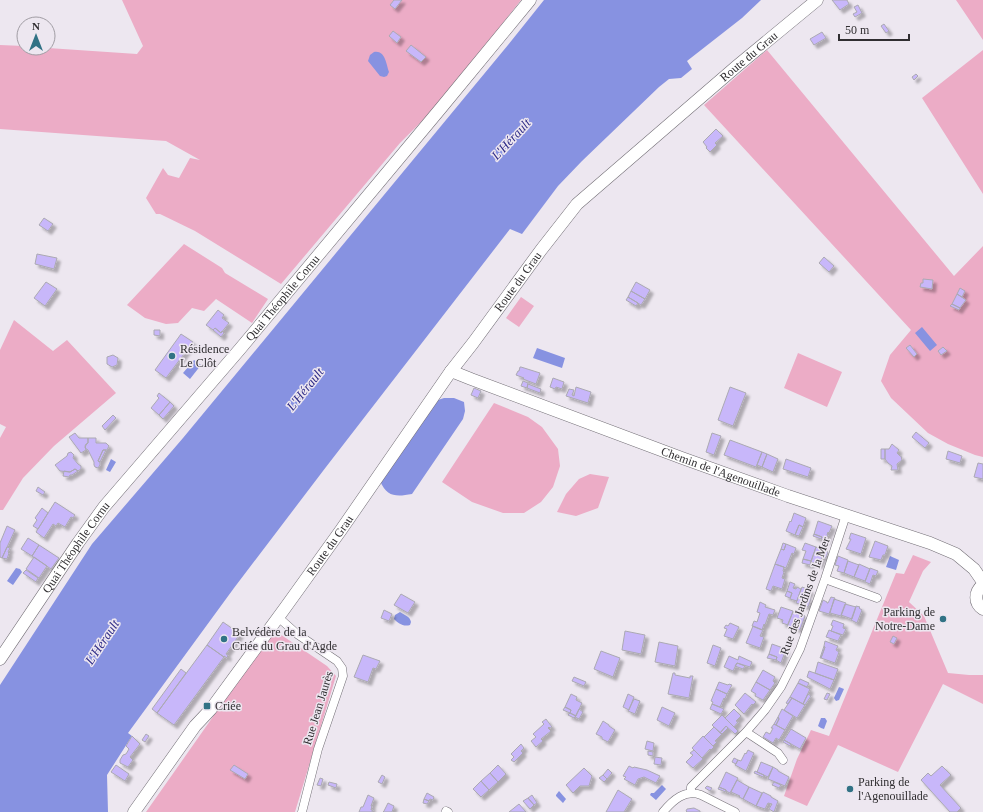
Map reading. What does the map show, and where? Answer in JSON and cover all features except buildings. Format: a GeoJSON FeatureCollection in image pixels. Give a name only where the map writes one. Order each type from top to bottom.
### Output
{"type":"FeatureCollection","features":[{"type":"Feature","properties":{"kind":"street","name":"Quai Théophile Cornu"},"geometry":{"type":"LineString","coordinates":[[0,659],[104,507],[240,349],[530,0]]}},
{"type":"Feature","properties":{"kind":"street","name":"Route du Grau"},"geometry":{"type":"LineString","coordinates":[[134,812],[195,726],[211,709],[341,530],[451,370],[577,204],[737,66],[817,0]]}},
{"type":"Feature","properties":{"kind":"street","name":"Chemin de l'Agenouillade"},"geometry":{"type":"LineString","coordinates":[[451,370],[471,379],[682,458],[788,496],[930,543],[956,554],[974,569],[983,582]]}},
{"type":"Feature","properties":{"kind":"street","name":"Rue des Jardins de la Mer"},"geometry":{"type":"LineString","coordinates":[[690,793],[691,787],[746,732],[765,710],[781,687],[800,649],[846,515]]}},
{"type":"Feature","properties":{"kind":"street"},"geometry":{"type":"LineString","coordinates":[[825,579],[877,598]]}},
{"type":"Feature","properties":{"kind":"street"},"geometry":{"type":"LineString","coordinates":[[983,585],[977,591],[976,596],[979,606],[983,609]]}},
{"type":"Feature","properties":{"kind":"street","name":"Rue Jean Jaurès"},"geometry":{"type":"LineString","coordinates":[[278,617],[298,634],[337,662],[342,668],[343,676],[318,749],[302,812]]}},
{"type":"Feature","properties":{"kind":"street"},"geometry":{"type":"LineString","coordinates":[[746,732],[778,753],[783,760]]}},
{"type":"Feature","properties":{"kind":"street"},"geometry":{"type":"LineString","coordinates":[[662,812],[679,797],[690,793],[701,795],[735,812]]}},
{"type":"Feature","properties":{"kind":"shaded area"},"geometry":{"type":"Polygon","coordinates":[[[122,0],[521,0],[426,117],[400,143],[281,284],[195,231],[160,214],[156,214],[146,198],[163,168],[168,175],[179,178],[190,158],[200,160],[166,141],[0,129],[0,45],[16,46],[16,56],[56,56],[56,49],[137,54],[143,46],[122,0]]]}},
{"type":"Feature","properties":{"kind":"shaded area"},"geometry":{"type":"Polygon","coordinates":[[[956,0],[983,0],[983,40],[956,0]]]}},
{"type":"Feature","properties":{"kind":"shaded area"},"geometry":{"type":"Polygon","coordinates":[[[767,50],[954,276],[983,246],[983,457],[948,444],[928,433],[891,398],[881,381],[890,355],[911,330],[704,105],[767,50]]]}},
{"type":"Feature","properties":{"kind":"shaded area"},"geometry":{"type":"Polygon","coordinates":[[[983,50],[983,194],[922,98],[983,50]]]}},
{"type":"Feature","properties":{"kind":"shaded area"},"geometry":{"type":"Polygon","coordinates":[[[184,244],[222,268],[225,273],[268,299],[252,323],[216,299],[204,311],[192,308],[178,323],[166,324],[145,318],[127,305],[184,244]]]}},
{"type":"Feature","properties":{"kind":"shaded area"},"geometry":{"type":"Polygon","coordinates":[[[521,297],[534,306],[519,327],[506,318],[521,297]]]}},
{"type":"Feature","properties":{"kind":"shaded area"},"geometry":{"type":"Polygon","coordinates":[[[14,320],[53,351],[67,340],[116,393],[54,446],[23,478],[3,510],[0,510],[0,438],[6,427],[0,424],[0,350],[14,320]]]}},
{"type":"Feature","properties":{"kind":"shaded area"},"geometry":{"type":"Polygon","coordinates":[[[798,353],[842,372],[827,407],[784,388],[798,353]]]}},
{"type":"Feature","properties":{"kind":"shaded area"},"geometry":{"type":"Polygon","coordinates":[[[494,403],[528,417],[542,427],[558,449],[560,466],[553,487],[541,502],[524,513],[503,513],[472,502],[442,482],[494,403]]]}},
{"type":"Feature","properties":{"kind":"shaded area"},"geometry":{"type":"Polygon","coordinates":[[[590,474],[609,477],[598,508],[576,516],[557,512],[566,494],[579,479],[590,474]]]}},
{"type":"Feature","properties":{"kind":"shaded area"},"geometry":{"type":"Polygon","coordinates":[[[913,555],[931,562],[923,571],[909,602],[924,616],[948,673],[983,675],[983,704],[943,684],[898,772],[838,745],[807,806],[784,796],[797,759],[811,730],[829,736],[896,573],[904,574],[913,555]]]}},
{"type":"Feature","properties":{"kind":"shaded area"},"geometry":{"type":"Polygon","coordinates":[[[274,630],[327,666],[336,676],[295,812],[146,812],[274,630]]]}},
{"type":"Feature","properties":{"kind":"water","name":"L'Hérault"},"geometry":{"type":"Polygon","coordinates":[[[544,0],[761,0],[742,18],[687,61],[692,69],[681,78],[669,79],[659,87],[582,161],[558,186],[522,234],[510,229],[234,588],[128,733],[132,736],[107,775],[108,812],[0,812],[0,685],[92,544],[183,438],[544,0]]]}},
{"type":"Feature","properties":{"kind":"water"},"geometry":{"type":"Polygon","coordinates":[[[374,52],[381,53],[383,55],[389,72],[387,76],[380,76],[368,61],[370,55],[374,52]]]}},
{"type":"Feature","properties":{"kind":"water"},"geometry":{"type":"Polygon","coordinates":[[[922,327],[937,345],[930,351],[915,333],[922,327]]]}},
{"type":"Feature","properties":{"kind":"water"},"geometry":{"type":"Polygon","coordinates":[[[537,348],[565,358],[562,368],[533,358],[537,348]]]}},
{"type":"Feature","properties":{"kind":"water"},"geometry":{"type":"Polygon","coordinates":[[[194,360],[201,365],[190,379],[183,373],[194,360]]]}},
{"type":"Feature","properties":{"kind":"water"},"geometry":{"type":"Polygon","coordinates":[[[444,398],[454,398],[464,402],[465,411],[463,419],[412,494],[393,495],[389,493],[380,481],[438,400],[444,398]]]}},
{"type":"Feature","properties":{"kind":"water"},"geometry":{"type":"Polygon","coordinates":[[[111,459],[116,462],[110,472],[106,470],[111,459]]]}},
{"type":"Feature","properties":{"kind":"water"},"geometry":{"type":"Polygon","coordinates":[[[890,556],[899,560],[896,570],[886,567],[890,556]]]}},
{"type":"Feature","properties":{"kind":"water"},"geometry":{"type":"Polygon","coordinates":[[[16,568],[20,569],[22,572],[13,585],[7,581],[16,568]]]}},
{"type":"Feature","properties":{"kind":"water"},"geometry":{"type":"Polygon","coordinates":[[[400,612],[409,618],[411,622],[410,625],[403,625],[394,619],[395,615],[400,612]]]}},
{"type":"Feature","properties":{"kind":"water"},"geometry":{"type":"Polygon","coordinates":[[[839,687],[844,689],[839,700],[836,701],[834,698],[839,687]]]}},
{"type":"Feature","properties":{"kind":"water"},"geometry":{"type":"Polygon","coordinates":[[[821,718],[825,718],[827,721],[824,729],[818,726],[821,718]]]}},
{"type":"Feature","properties":{"kind":"water"},"geometry":{"type":"Polygon","coordinates":[[[662,785],[666,789],[656,800],[650,795],[662,785]]]}},
{"type":"Feature","properties":{"kind":"water"},"geometry":{"type":"Polygon","coordinates":[[[559,791],[566,799],[563,803],[556,796],[559,791]]]}},
{"type":"Feature","properties":{"kind":"place","name":"Résidence Le Clôt"},"geometry":{"type":"Point","coordinates":[172,356]}},
{"type":"Feature","properties":{"kind":"place","name":"Parking de Notre-Dame"},"geometry":{"type":"Point","coordinates":[943,619]}},
{"type":"Feature","properties":{"kind":"place","name":"Belvédère de la Criée du Grau d'Agde"},"geometry":{"type":"Point","coordinates":[224,639]}},
{"type":"Feature","properties":{"kind":"place","name":"Criée"},"geometry":{"type":"Point","coordinates":[207,706]}},
{"type":"Feature","properties":{"kind":"place","name":"Parking de l'Agenouillade"},"geometry":{"type":"Point","coordinates":[850,789]}}]}
